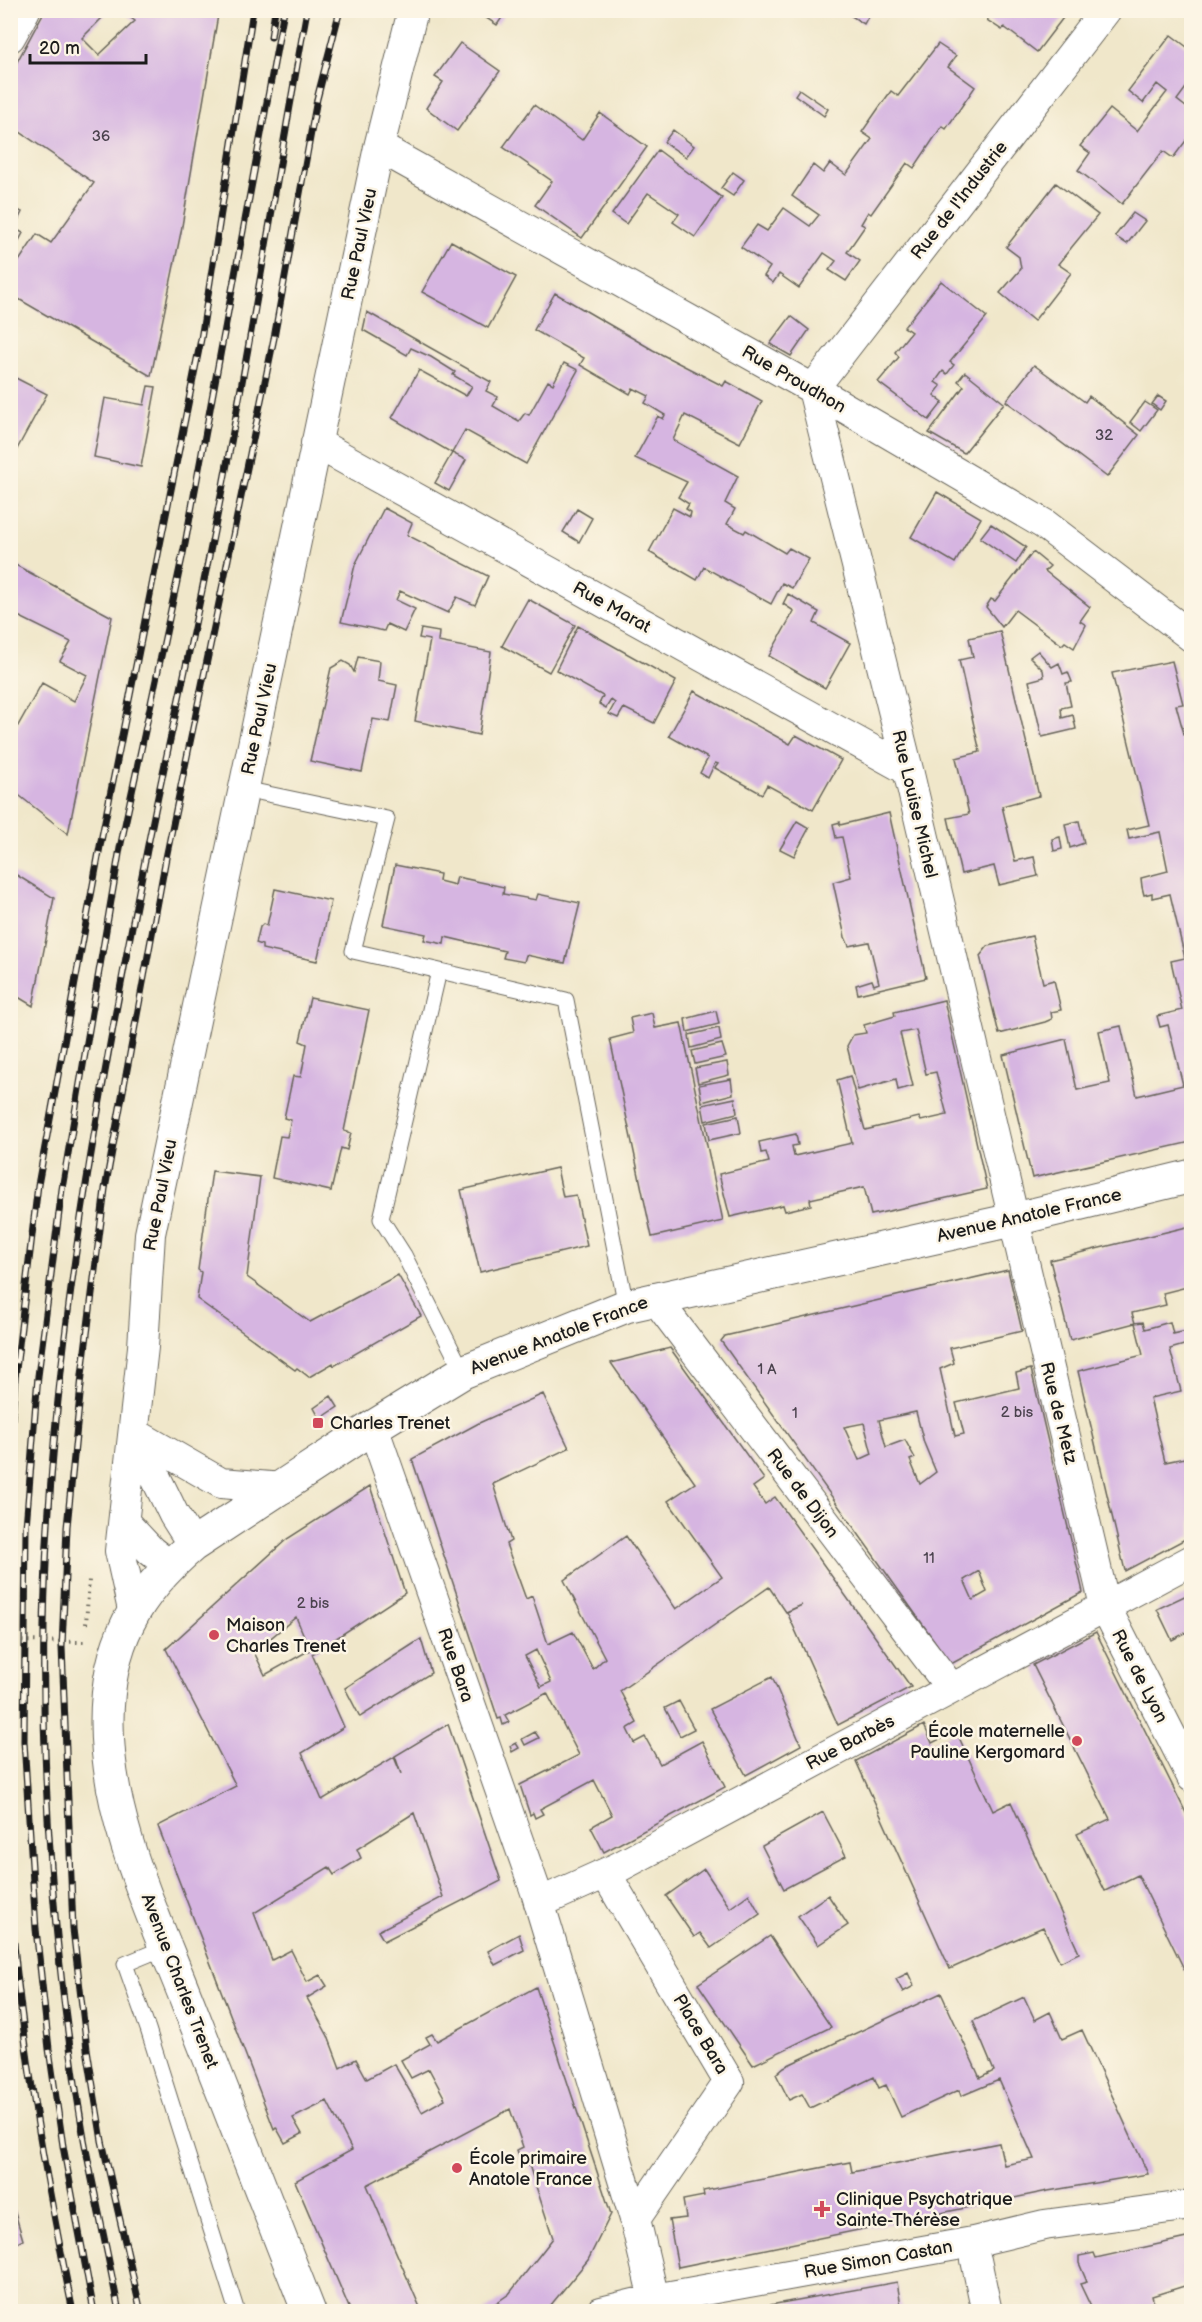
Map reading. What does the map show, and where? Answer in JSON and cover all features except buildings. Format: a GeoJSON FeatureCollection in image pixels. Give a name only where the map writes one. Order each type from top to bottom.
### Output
{"type":"FeatureCollection","features":[{"type":"Feature","properties":{"kind":"main road","name":"Avenue Anatole France"},"geometry":{"type":"LineString","coordinates":[[127,1624],[181,1555],[373,1427],[463,1372],[641,1302],[1012,1220],[1191,1176]]}},
{"type":"Feature","properties":{"kind":"main road","name":"Avenue Charles Trenet"},"geometry":{"type":"LineString","coordinates":[[127,1624],[107,1720],[112,1787],[121,1822],[166,1947],[309,2312]]}},
{"type":"Feature","properties":{"kind":"street"},"geometry":{"type":"LineString","coordinates":[[10,37],[25,10]]}},
{"type":"Feature","properties":{"kind":"street","name":"Rue Paul Vieu"},"geometry":{"type":"LineString","coordinates":[[127,1624],[120,1551],[134,1433],[150,1234],[379,147],[414,10]]}},
{"type":"Feature","properties":{"kind":"street","name":"Rue de l'Industrie"},"geometry":{"type":"LineString","coordinates":[[813,389],[1106,10]]}},
{"type":"Feature","properties":{"kind":"street","name":"Rue Proudhon"},"geometry":{"type":"LineString","coordinates":[[379,147],[813,389],[1044,524],[1191,637]]}},
{"type":"Feature","properties":{"kind":"street","name":"Rue Louise Michel"},"geometry":{"type":"LineString","coordinates":[[813,389],[908,771],[1012,1220]]}},
{"type":"Feature","properties":{"kind":"street","name":"Rue Marat"},"geometry":{"type":"LineString","coordinates":[[316,443],[908,771]]}},
{"type":"Feature","properties":{"kind":"street","name":"Rue de Metz"},"geometry":{"type":"LineString","coordinates":[[1012,1220],[1105,1606]]}},
{"type":"Feature","properties":{"kind":"street","name":"Rue de Dijon"},"geometry":{"type":"LineString","coordinates":[[641,1302],[951,1688]]}},
{"type":"Feature","properties":{"kind":"street","name":"Rue Bara"},"geometry":{"type":"LineString","coordinates":[[373,1427],[539,1903]]}},
{"type":"Feature","properties":{"kind":"street"},"geometry":{"type":"LineString","coordinates":[[134,1433],[221,1483],[283,1488]]}},
{"type":"Feature","properties":{"kind":"street"},"geometry":{"type":"LineString","coordinates":[[124,1522],[151,1551],[181,1555],[174,1515],[134,1433]]}},
{"type":"Feature","properties":{"kind":"street","name":"Rue Barbès"},"geometry":{"type":"LineString","coordinates":[[539,1903],[606,1874],[1191,1560]]}},
{"type":"Feature","properties":{"kind":"street","name":"Rue de Lyon"},"geometry":{"type":"LineString","coordinates":[[1105,1606],[1191,1777]]}},
{"type":"Feature","properties":{"kind":"street","name":"Place Bara"},"geometry":{"type":"LineString","coordinates":[[606,1874],[729,2082],[634,2219]]}},
{"type":"Feature","properties":{"kind":"street"},"geometry":{"type":"LineString","coordinates":[[539,1903],[634,2219],[654,2299]]}},
{"type":"Feature","properties":{"kind":"street","name":"Rue Simon Castan"},"geometry":{"type":"LineString","coordinates":[[602,2312],[654,2299],[961,2244],[1044,2225],[1191,2205]]}},
{"type":"Feature","properties":{"kind":"street"},"geometry":{"type":"LineString","coordinates":[[976,2260],[987,2312]]}},
{"type":"Feature","properties":{"kind":"lane"},"geometry":{"type":"LineString","coordinates":[[244,789],[387,819],[353,951],[567,1000],[641,1302]]}},
{"type":"Feature","properties":{"kind":"lane"},"geometry":{"type":"LineString","coordinates":[[439,971],[381,1220],[404,1255],[463,1372]]}},
{"type":"Feature","properties":{"kind":"lane"},"geometry":{"type":"LineString","coordinates":[[166,1947],[125,1964],[148,2029],[237,2312]]}},
{"type":"Feature","properties":{"kind":"path"},"geometry":{"type":"LineString","coordinates":[[10,1641],[85,1642],[90,1571]]}},
{"type":"Feature","properties":{"kind":"railway"},"geometry":{"type":"LineString","coordinates":[[10,1447],[15,1378],[38,1185],[101,841],[201,339],[253,10]]}},
{"type":"Feature","properties":{"kind":"railway"},"geometry":{"type":"LineString","coordinates":[[271,37],[275,10]]}},
{"type":"Feature","properties":{"kind":"railway"},"geometry":{"type":"LineString","coordinates":[[94,2312],[63,2146],[49,2049],[36,1929],[24,1741],[26,1527],[38,1376],[62,1189],[120,848],[185,544],[284,10]]}},
{"type":"Feature","properties":{"kind":"railway"},"geometry":{"type":"LineString","coordinates":[[119,2312],[84,2139],[74,2077],[52,1884],[45,1754],[44,1626],[55,1431],[78,1236],[110,1043],[147,850],[219,506],[307,10]]}},
{"type":"Feature","properties":{"kind":"railway"},"geometry":{"type":"LineString","coordinates":[[141,2312],[102,2141],[87,2049],[73,1929],[62,1647],[67,1527],[82,1375],[105,1189],[166,858],[274,338],[317,99],[340,10]]}},
{"type":"Feature","properties":{"kind":"railway"},"geometry":{"type":"LineString","coordinates":[[10,1897],[27,2053],[73,2312]]}},
{"type":"Feature","properties":{"kind":"place","name":"Charles Trenet"},"geometry":{"type":"Point","coordinates":[318,1423]}},
{"type":"Feature","properties":{"kind":"place","name":"Maison Charles Trenet"},"geometry":{"type":"Point","coordinates":[214,1635]}},
{"type":"Feature","properties":{"kind":"place","name":"École maternelle Pauline Kergomard"},"geometry":{"type":"Point","coordinates":[1077,1741]}},
{"type":"Feature","properties":{"kind":"place","name":"École primaire Anatole France"},"geometry":{"type":"Point","coordinates":[457,2168]}},
{"type":"Feature","properties":{"kind":"place","name":"Clinique Psychatrique Sainte-Thérèse"},"geometry":{"type":"Point","coordinates":[822,2209]}}]}
